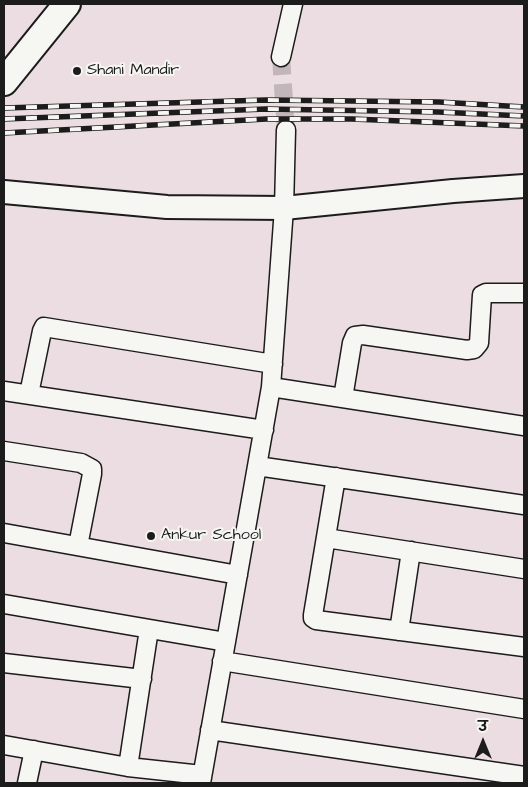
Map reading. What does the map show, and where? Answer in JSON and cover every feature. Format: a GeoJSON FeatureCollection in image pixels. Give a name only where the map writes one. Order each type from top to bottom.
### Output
{"type":"FeatureCollection","features":[{"type":"Feature","properties":{"kind":"highway"},"geometry":{"type":"LineString","coordinates":[[4,82],[67,4]]}},
{"type":"Feature","properties":{"kind":"main road"},"geometry":{"type":"LineString","coordinates":[[4,192],[166,207],[284,208],[453,191],[524,186]]}},
{"type":"Feature","properties":{"kind":"street"},"geometry":{"type":"LineString","coordinates":[[281,58],[293,4]]}},
{"type":"Feature","properties":{"kind":"street"},"geometry":{"type":"LineString","coordinates":[[4,745],[202,779],[271,387],[284,208],[286,130]]}},
{"type":"Feature","properties":{"kind":"street"},"geometry":{"type":"LineString","coordinates":[[343,398],[352,343],[355,336],[363,334],[467,350],[474,349],[479,343],[482,296],[486,293],[524,293]]}},
{"type":"Feature","properties":{"kind":"street"},"geometry":{"type":"LineString","coordinates":[[29,394],[44,327],[273,364]]}},
{"type":"Feature","properties":{"kind":"street"},"geometry":{"type":"LineString","coordinates":[[271,387],[524,426]]}},
{"type":"Feature","properties":{"kind":"street"},"geometry":{"type":"LineString","coordinates":[[4,391],[264,430]]}},
{"type":"Feature","properties":{"kind":"street"},"geometry":{"type":"LineString","coordinates":[[4,451],[81,463],[92,469],[78,546]]}},
{"type":"Feature","properties":{"kind":"street"},"geometry":{"type":"LineString","coordinates":[[257,466],[524,505]]}},
{"type":"Feature","properties":{"kind":"street"},"geometry":{"type":"LineString","coordinates":[[336,477],[313,618],[316,620],[524,647]]}},
{"type":"Feature","properties":{"kind":"street"},"geometry":{"type":"LineString","coordinates":[[4,533],[238,575]]}},
{"type":"Feature","properties":{"kind":"street"},"geometry":{"type":"LineString","coordinates":[[326,538],[524,569]]}},
{"type":"Feature","properties":{"kind":"street"},"geometry":{"type":"LineString","coordinates":[[399,631],[411,551]]}},
{"type":"Feature","properties":{"kind":"street"},"geometry":{"type":"LineString","coordinates":[[4,604],[226,642]]}},
{"type":"Feature","properties":{"kind":"street"},"geometry":{"type":"LineString","coordinates":[[128,767],[149,629]]}},
{"type":"Feature","properties":{"kind":"street"},"geometry":{"type":"LineString","coordinates":[[222,661],[524,709]]}},
{"type":"Feature","properties":{"kind":"street"},"geometry":{"type":"LineString","coordinates":[[4,663],[142,679]]}},
{"type":"Feature","properties":{"kind":"street"},"geometry":{"type":"LineString","coordinates":[[210,730],[524,776]]}},
{"type":"Feature","properties":{"kind":"street"},"geometry":{"type":"LineString","coordinates":[[27,783],[34,750]]}},
{"type":"Feature","properties":{"kind":"tunnel"},"geometry":{"type":"LineString","coordinates":[[281,57],[286,130]]}},
{"type":"Feature","properties":{"kind":"railway"},"geometry":{"type":"LineString","coordinates":[[4,108],[266,100],[439,102],[524,107]]}},
{"type":"Feature","properties":{"kind":"railway"},"geometry":{"type":"LineString","coordinates":[[4,119],[266,109],[438,112],[524,116]]}},
{"type":"Feature","properties":{"kind":"railway"},"geometry":{"type":"LineString","coordinates":[[4,133],[266,119],[352,119],[524,126]]}},
{"type":"Feature","properties":{"kind":"place","name":"Shani Mandir"},"geometry":{"type":"Point","coordinates":[77,71]}},
{"type":"Feature","properties":{"kind":"place","name":"Ankur School"},"geometry":{"type":"Point","coordinates":[151,536]}}]}
